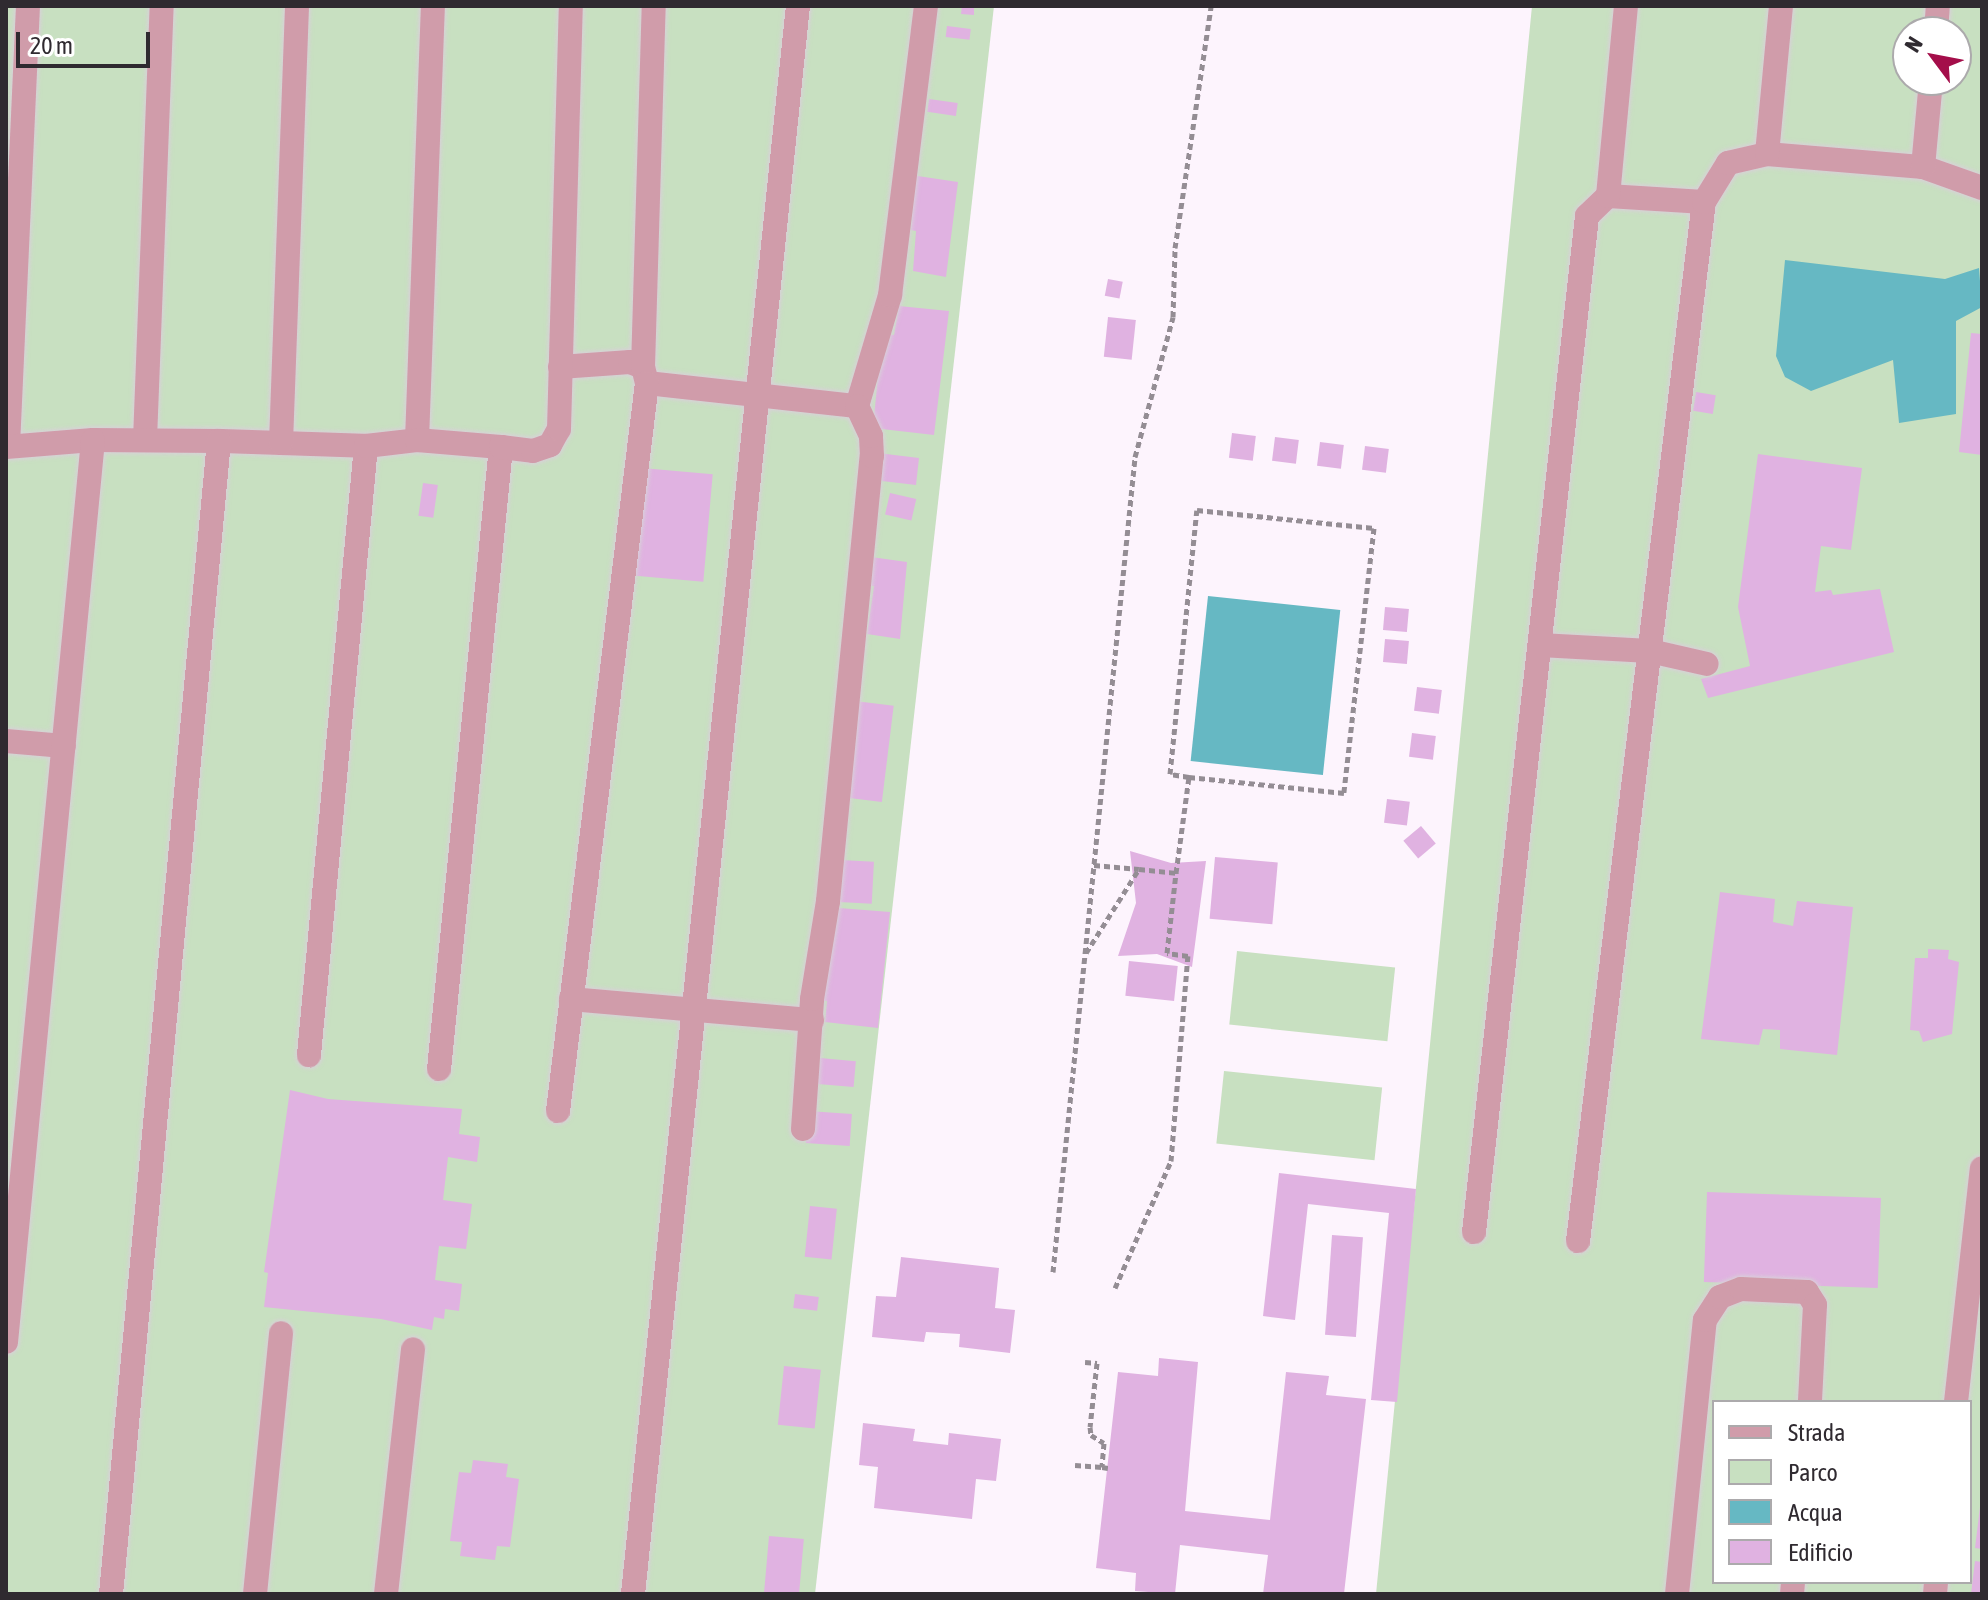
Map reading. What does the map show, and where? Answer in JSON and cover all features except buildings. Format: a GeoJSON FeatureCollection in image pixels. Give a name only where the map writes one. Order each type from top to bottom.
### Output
{"type":"FeatureCollection","features":[{"type":"Feature","properties":{"kind":"lane"},"geometry":{"type":"LineString","coordinates":[[28,6],[7,446],[93,440],[366,446],[417,440],[533,451],[550,445],[559,429],[571,6]]}},
{"type":"Feature","properties":{"kind":"lane"},"geometry":{"type":"LineString","coordinates":[[145,440],[162,6]]}},
{"type":"Feature","properties":{"kind":"lane"},"geometry":{"type":"LineString","coordinates":[[281,443],[297,6]]}},
{"type":"Feature","properties":{"kind":"lane"},"geometry":{"type":"LineString","coordinates":[[417,440],[433,6]]}},
{"type":"Feature","properties":{"kind":"lane"},"geometry":{"type":"LineString","coordinates":[[558,1111],[645,375],[654,6]]}},
{"type":"Feature","properties":{"kind":"lane"},"geometry":{"type":"LineString","coordinates":[[633,1594],[798,6]]}},
{"type":"Feature","properties":{"kind":"lane"},"geometry":{"type":"LineString","coordinates":[[803,1129],[872,456],[871,436],[857,406],[890,295],[926,6]]}},
{"type":"Feature","properties":{"kind":"lane"},"geometry":{"type":"LineString","coordinates":[[1474,1232],[1587,216],[1608,196],[1626,6]]}},
{"type":"Feature","properties":{"kind":"lane"},"geometry":{"type":"LineString","coordinates":[[1767,154],[1781,6]]}},
{"type":"Feature","properties":{"kind":"lane"},"geometry":{"type":"LineString","coordinates":[[1923,167],[1930,96]]}},
{"type":"Feature","properties":{"kind":"lane"},"geometry":{"type":"LineString","coordinates":[[1578,1241],[1704,202],[1728,163],[1767,154],[1923,167],[1982,188]]}},
{"type":"Feature","properties":{"kind":"lane"},"geometry":{"type":"LineString","coordinates":[[1608,196],[1704,202]]}},
{"type":"Feature","properties":{"kind":"lane"},"geometry":{"type":"LineString","coordinates":[[560,367],[630,362],[645,375],[756,396],[857,406]]}},
{"type":"Feature","properties":{"kind":"lane"},"geometry":{"type":"LineString","coordinates":[[6,1342],[93,440]]}},
{"type":"Feature","properties":{"kind":"lane"},"geometry":{"type":"LineString","coordinates":[[111,1594],[219,441]]}},
{"type":"Feature","properties":{"kind":"lane"},"geometry":{"type":"LineString","coordinates":[[309,1055],[366,446]]}},
{"type":"Feature","properties":{"kind":"lane"},"geometry":{"type":"LineString","coordinates":[[439,1069],[501,447]]}},
{"type":"Feature","properties":{"kind":"lane"},"geometry":{"type":"LineString","coordinates":[[1540,645],[1650,651],[1707,664]]}},
{"type":"Feature","properties":{"kind":"lane"},"geometry":{"type":"LineString","coordinates":[[6,741],[64,746]]}},
{"type":"Feature","properties":{"kind":"lane"},"geometry":{"type":"LineString","coordinates":[[571,999],[812,1020]]}},
{"type":"Feature","properties":{"kind":"lane"},"geometry":{"type":"LineString","coordinates":[[1956,1400],[1982,1168]]}},
{"type":"Feature","properties":{"kind":"lane"},"geometry":{"type":"LineString","coordinates":[[1677,1594],[1705,1320],[1720,1297],[1741,1289],[1807,1292],[1815,1305],[1810,1400]]}},
{"type":"Feature","properties":{"kind":"lane"},"geometry":{"type":"LineString","coordinates":[[255,1594],[281,1333]]}},
{"type":"Feature","properties":{"kind":"lane"},"geometry":{"type":"LineString","coordinates":[[386,1594],[413,1349]]}},
{"type":"Feature","properties":{"kind":"path"},"geometry":{"type":"LineString","coordinates":[[1053,1272],[1135,457],[1173,317],[1175,248],[1211,6]]}},
{"type":"Feature","properties":{"kind":"path"},"geometry":{"type":"LineString","coordinates":[[1197,510],[1374,528],[1344,793],[1189,777],[1170,774],[1197,510]]}},
{"type":"Feature","properties":{"kind":"path"},"geometry":{"type":"LineString","coordinates":[[1115,1288],[1171,1161],[1188,956],[1167,953],[1189,777]]}},
{"type":"Feature","properties":{"kind":"path"},"geometry":{"type":"LineString","coordinates":[[1094,865],[1176,873]]}},
{"type":"Feature","properties":{"kind":"path"},"geometry":{"type":"LineString","coordinates":[[1086,954],[1139,869]]}},
{"type":"Feature","properties":{"kind":"path"},"geometry":{"type":"LineString","coordinates":[[1075,1465],[1105,1468],[1104,1443],[1091,1435],[1090,1427],[1097,1363],[1085,1362]]}},
{"type":"Feature","properties":{"kind":"green space"},"geometry":{"type":"Polygon","coordinates":[[[6,6],[994,6],[815,1594],[6,1594],[6,6]]]}},
{"type":"Feature","properties":{"kind":"green space"},"geometry":{"type":"Polygon","coordinates":[[[1532,6],[1982,6],[1982,1594],[1376,1594],[1532,6]]]}},
{"type":"Feature","properties":{"kind":"green space"},"geometry":{"type":"Polygon","coordinates":[[[1237,951],[1395,968],[1387,1041],[1229,1025],[1237,951]]]}},
{"type":"Feature","properties":{"kind":"green space"},"geometry":{"type":"Polygon","coordinates":[[[1224,1071],[1382,1088],[1374,1160],[1216,1144],[1224,1071]]]}},
{"type":"Feature","properties":{"kind":"water"},"geometry":{"type":"Polygon","coordinates":[[[1785,260],[1945,279],[1979,268],[1982,307],[1956,321],[1956,414],[1899,423],[1893,360],[1811,391],[1785,377],[1776,356],[1785,260]]]}},
{"type":"Feature","properties":{"kind":"water"},"geometry":{"type":"Polygon","coordinates":[[[1208,596],[1340,610],[1323,775],[1191,761],[1208,596]]]}}]}
